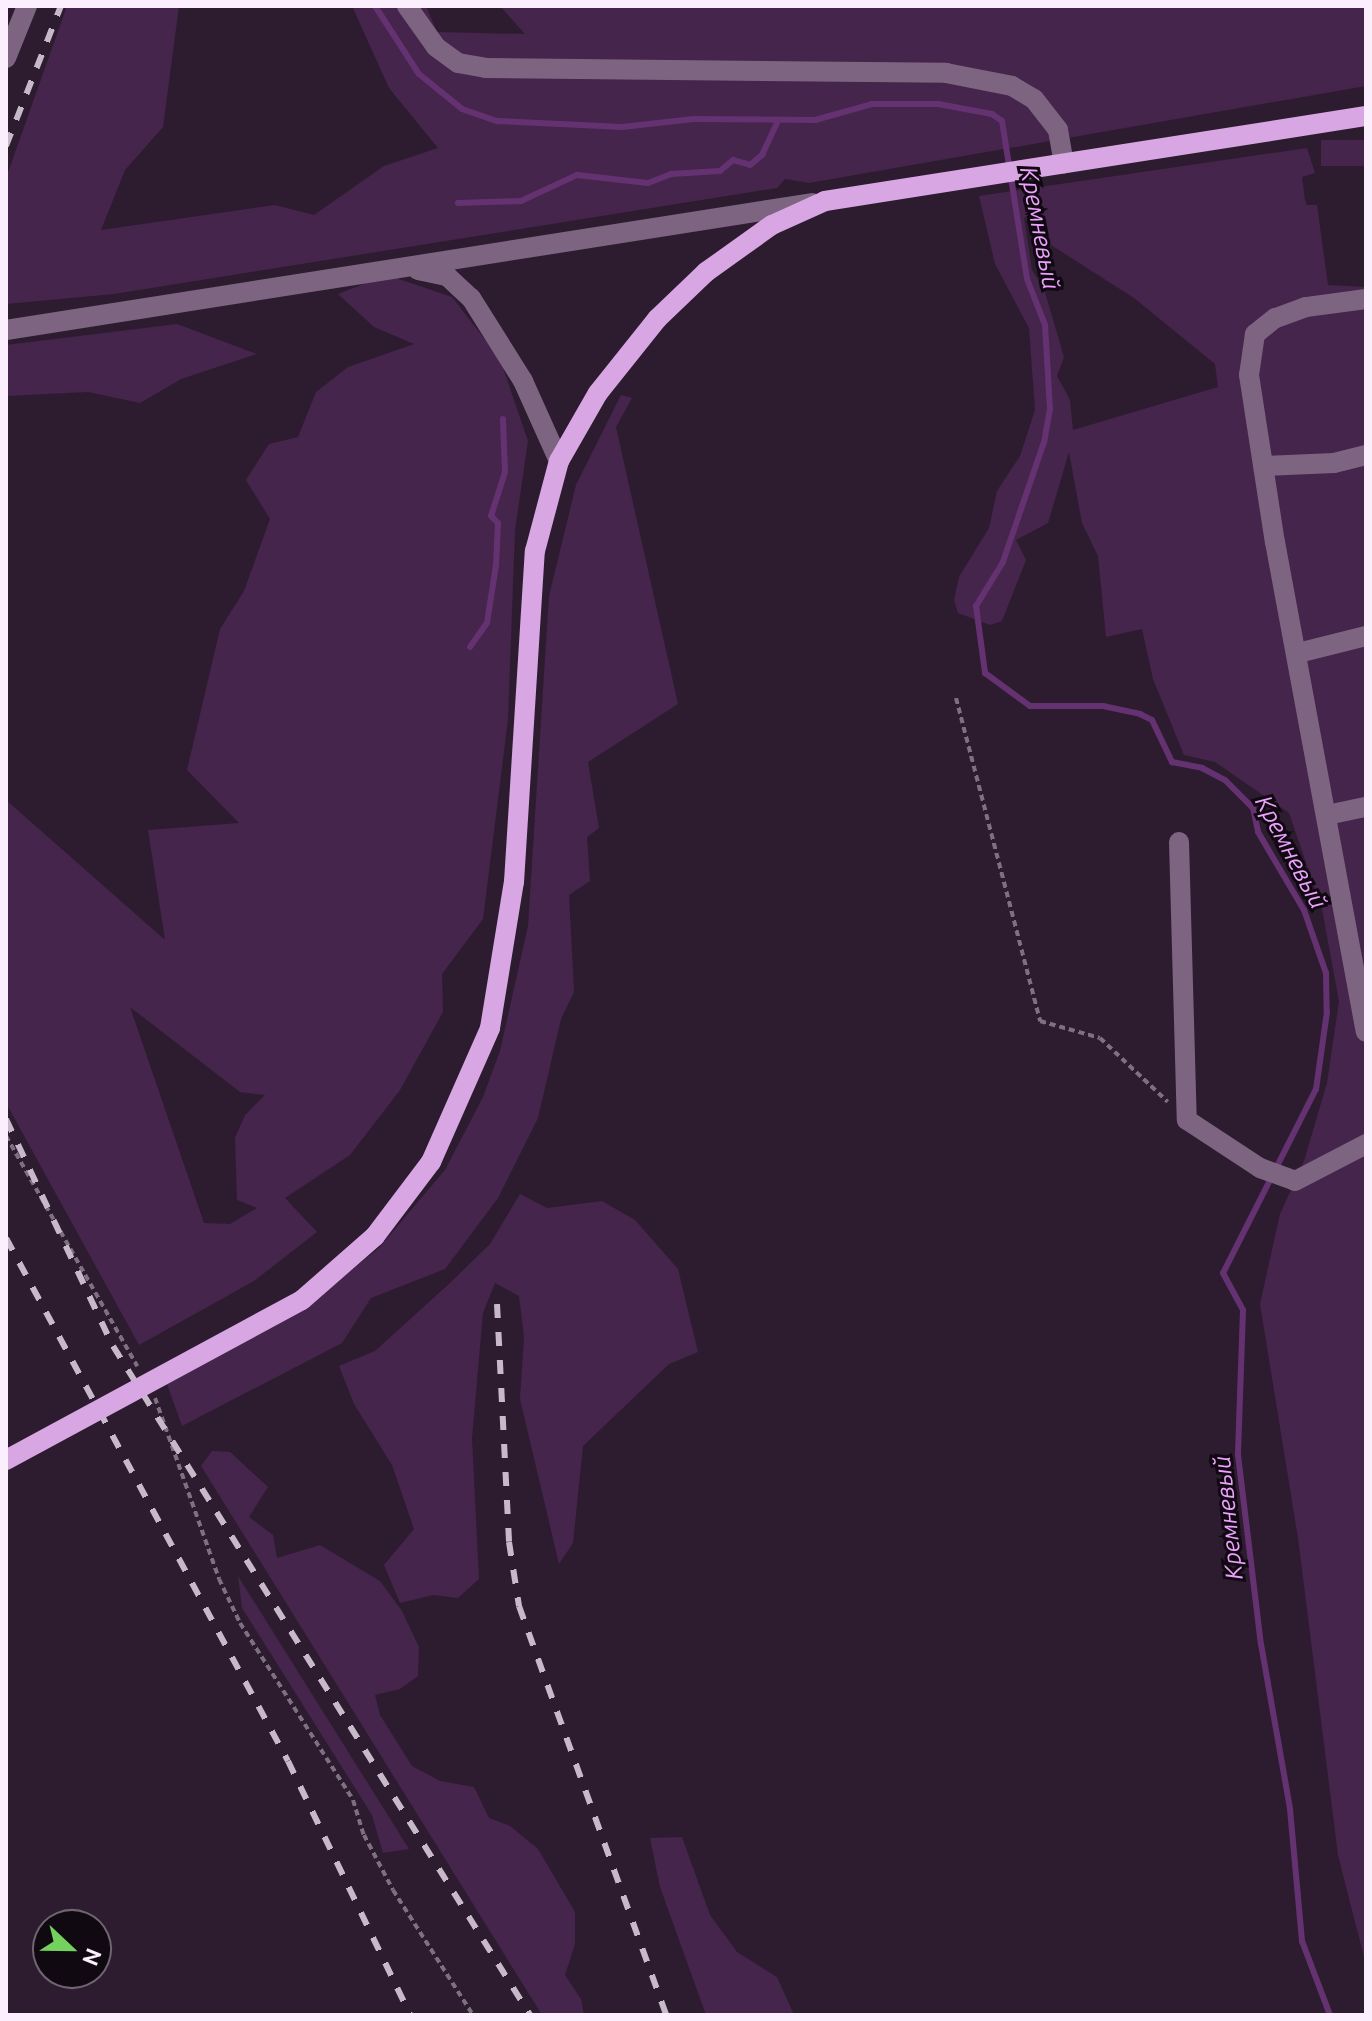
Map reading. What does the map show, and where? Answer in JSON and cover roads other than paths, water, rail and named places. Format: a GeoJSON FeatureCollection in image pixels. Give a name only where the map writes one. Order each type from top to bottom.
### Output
{"type":"FeatureCollection","features":[{"type":"Feature","properties":{"kind":"main road"},"geometry":{"type":"LineString","coordinates":[[6,1460],[302,1300],[375,1236],[431,1162],[490,1028],[514,882],[535,551],[559,461],[598,393],[657,319],[706,272],[772,225],[825,201],[1366,116]]}},
{"type":"Feature","properties":{"kind":"street"},"geometry":{"type":"LineString","coordinates":[[6,58],[27,6]]}},
{"type":"Feature","properties":{"kind":"street"},"geometry":{"type":"LineString","coordinates":[[407,6],[436,47],[458,63],[485,68],[946,73],[1012,86],[1034,99],[1058,130],[1056,165]]}},
{"type":"Feature","properties":{"kind":"street"},"geometry":{"type":"LineString","coordinates":[[6,330],[825,201]]}},
{"type":"Feature","properties":{"kind":"street"},"geometry":{"type":"LineString","coordinates":[[406,267],[447,276],[471,298],[515,367],[559,461]]}},
{"type":"Feature","properties":{"kind":"street"},"geometry":{"type":"LineString","coordinates":[[1366,299],[1306,307],[1275,318],[1255,334],[1249,375],[1327,815],[1362,980],[1366,1032]]}},
{"type":"Feature","properties":{"kind":"street"},"geometry":{"type":"LineString","coordinates":[[1265,466],[1334,463],[1366,455]]}},
{"type":"Feature","properties":{"kind":"street"},"geometry":{"type":"LineString","coordinates":[[1298,653],[1366,636]]}},
{"type":"Feature","properties":{"kind":"street"},"geometry":{"type":"LineString","coordinates":[[1327,815],[1366,807]]}},
{"type":"Feature","properties":{"kind":"street"},"geometry":{"type":"LineString","coordinates":[[1179,842],[1187,1120],[1260,1168],[1295,1181],[1366,1144]]}},
{"type":"Feature","properties":{"kind":"waterway","name":"Кремневый"},"geometry":{"type":"LineString","coordinates":[[375,6],[419,74],[462,109],[497,121],[622,127],[694,119],[815,120],[872,104],[938,104],[992,114],[1002,121],[1027,279],[1045,325],[1050,409],[1044,442],[1003,562],[976,606],[985,673],[1030,706],[1103,706],[1140,714],[1152,720],[1172,762],[1202,768],[1225,780],[1253,808],[1258,832],[1304,910],[1326,973],[1327,1012],[1316,1089],[1223,1273],[1243,1310],[1238,1455],[1261,1644],[1290,1809],[1302,1941],[1330,2015]]}},
{"type":"Feature","properties":{"kind":"waterway"},"geometry":{"type":"LineString","coordinates":[[458,203],[521,201],[577,175],[648,183],[671,174],[720,171],[733,160],[750,165],[762,155],[778,121]]}},
{"type":"Feature","properties":{"kind":"waterway"},"geometry":{"type":"LineString","coordinates":[[470,647],[487,623],[496,565],[498,523],[491,516],[505,472],[503,419]]}},
{"type":"Feature","properties":{"kind":"railway"},"geometry":{"type":"LineString","coordinates":[[6,146],[61,6]]}},
{"type":"Feature","properties":{"kind":"railway"},"geometry":{"type":"LineString","coordinates":[[6,1119],[113,1346],[530,2015]]}},
{"type":"Feature","properties":{"kind":"railway"},"geometry":{"type":"LineString","coordinates":[[6,1238],[288,1761],[410,2015]]}},
{"type":"Feature","properties":{"kind":"railway"},"geometry":{"type":"LineString","coordinates":[[497,1304],[509,1542],[519,1606],[666,2015]]}}]}
